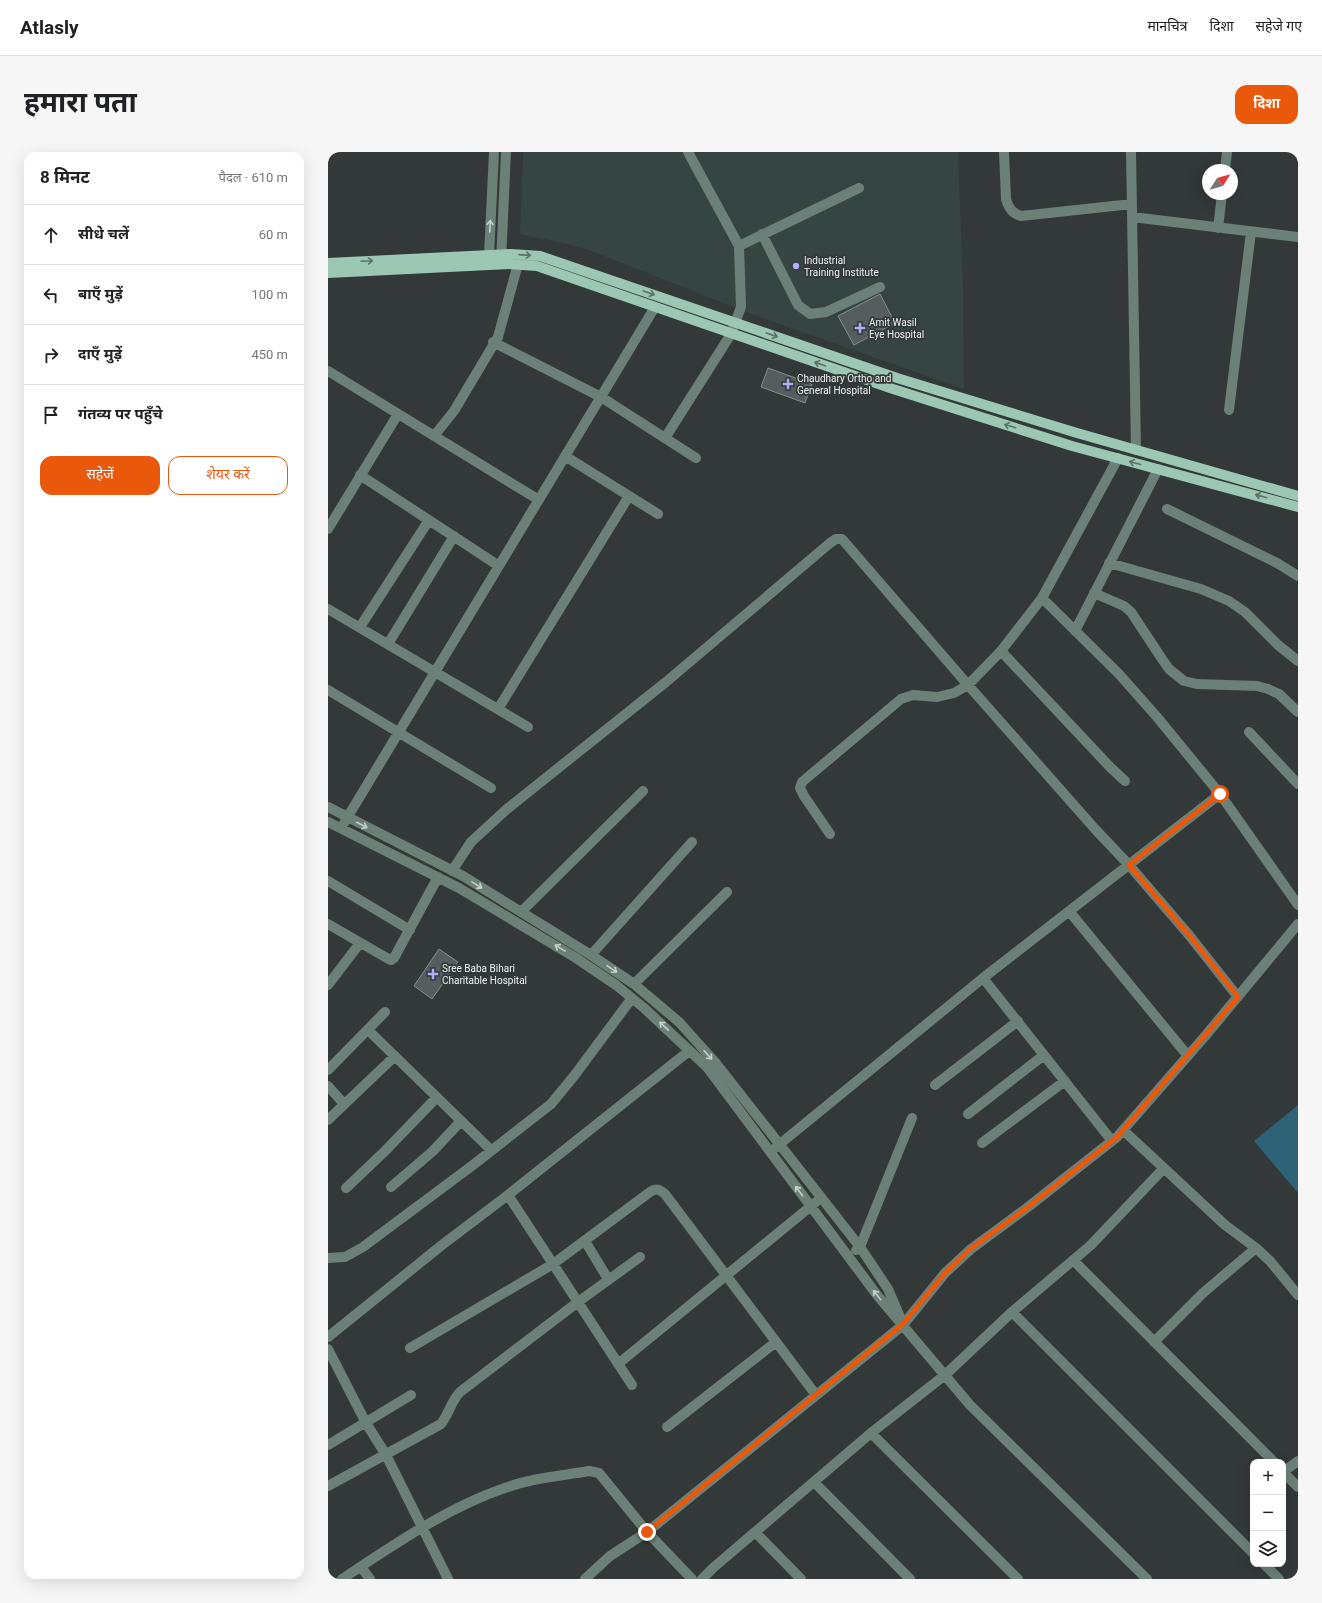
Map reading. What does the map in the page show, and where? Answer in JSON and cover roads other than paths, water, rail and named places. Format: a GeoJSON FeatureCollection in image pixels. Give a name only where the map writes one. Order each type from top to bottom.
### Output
{"type":"FeatureCollection","features":[{"type":"Feature","properties":{"kind":"main road"},"geometry":{"type":"LineString","coordinates":[[328,273],[540,256],[897,378],[1136,450],[1298,496]]}},
{"type":"Feature","properties":{"kind":"main road"},"geometry":{"type":"LineString","coordinates":[[328,263],[496,260],[537,266],[893,390],[1072,446],[1298,507]]}},
{"type":"Feature","properties":{"kind":"street"},"geometry":{"type":"LineString","coordinates":[[494,152],[496,260]]}},
{"type":"Feature","properties":{"kind":"street"},"geometry":{"type":"LineString","coordinates":[[496,260],[506,152]]}},
{"type":"Feature","properties":{"kind":"street"},"geometry":{"type":"LineString","coordinates":[[665,438],[731,334],[741,307],[739,246],[688,152]]}},
{"type":"Feature","properties":{"kind":"street"},"geometry":{"type":"LineString","coordinates":[[1004,152],[1006,199],[1008,206],[1013,213],[1021,216],[1132,204]]}},
{"type":"Feature","properties":{"kind":"street"},"geometry":{"type":"LineString","coordinates":[[1131,152],[1136,450]]}},
{"type":"Feature","properties":{"kind":"street"},"geometry":{"type":"LineString","coordinates":[[1225,164],[1227,152]]}},
{"type":"Feature","properties":{"kind":"street"},"geometry":{"type":"LineString","coordinates":[[739,246],[859,188]]}},
{"type":"Feature","properties":{"kind":"street"},"geometry":{"type":"LineString","coordinates":[[1218,228],[1221,200]]}},
{"type":"Feature","properties":{"kind":"street"},"geometry":{"type":"LineString","coordinates":[[1132,217],[1298,237]]}},
{"type":"Feature","properties":{"kind":"street"},"geometry":{"type":"LineString","coordinates":[[1229,410],[1251,232]]}},
{"type":"Feature","properties":{"kind":"street"},"geometry":{"type":"LineString","coordinates":[[762,234],[798,305],[810,314],[826,312],[880,287]]}},
{"type":"Feature","properties":{"kind":"street"},"geometry":{"type":"LineString","coordinates":[[434,436],[454,411],[498,337],[518,264]]}},
{"type":"Feature","properties":{"kind":"street"},"geometry":{"type":"LineString","coordinates":[[341,829],[655,307]]}},
{"type":"Feature","properties":{"kind":"street"},"geometry":{"type":"LineString","coordinates":[[494,342],[600,397],[696,458]]}},
{"type":"Feature","properties":{"kind":"street"},"geometry":{"type":"LineString","coordinates":[[328,371],[539,500]]}},
{"type":"Feature","properties":{"kind":"street"},"geometry":{"type":"LineString","coordinates":[[328,528],[398,414]]}},
{"type":"Feature","properties":{"kind":"street"},"geometry":{"type":"LineString","coordinates":[[565,456],[658,514]]}},
{"type":"Feature","properties":{"kind":"street"},"geometry":{"type":"LineString","coordinates":[[830,834],[804,796],[800,788],[802,782],[901,699],[913,695],[937,697],[946,696],[968,685],[1001,651],[1042,598],[1118,458]]}},
{"type":"Feature","properties":{"kind":"street"},"geometry":{"type":"LineString","coordinates":[[1075,631],[1158,469]]}},
{"type":"Feature","properties":{"kind":"street"},"geometry":{"type":"LineString","coordinates":[[360,476],[499,566]]}},
{"type":"Feature","properties":{"kind":"street"},"geometry":{"type":"LineString","coordinates":[[498,709],[629,496]]}},
{"type":"Feature","properties":{"kind":"street"},"geometry":{"type":"LineString","coordinates":[[1167,509],[1276,563],[1298,576]]}},
{"type":"Feature","properties":{"kind":"street"},"geometry":{"type":"LineString","coordinates":[[360,627],[429,520]]}},
{"type":"Feature","properties":{"kind":"street"},"geometry":{"type":"LineString","coordinates":[[388,644],[454,536]]}},
{"type":"Feature","properties":{"kind":"street"},"geometry":{"type":"LineString","coordinates":[[452,871],[471,842],[507,809],[666,682],[836,539],[842,539],[968,685],[1095,829],[1129,865],[1189,935],[1238,997]]}},
{"type":"Feature","properties":{"kind":"street"},"geometry":{"type":"LineString","coordinates":[[1110,563],[1201,589],[1229,601],[1245,612],[1278,645],[1298,661]]}},
{"type":"Feature","properties":{"kind":"street"},"geometry":{"type":"LineString","coordinates":[[1094,593],[1124,606],[1131,612],[1162,660],[1169,669],[1184,681],[1196,684],[1257,686],[1279,694],[1298,712]]}},
{"type":"Feature","properties":{"kind":"street"},"geometry":{"type":"LineString","coordinates":[[1042,598],[1134,691],[1220,794],[1298,905]]}},
{"type":"Feature","properties":{"kind":"street"},"geometry":{"type":"LineString","coordinates":[[328,608],[528,727]]}},
{"type":"Feature","properties":{"kind":"street"},"geometry":{"type":"LineString","coordinates":[[1001,651],[1104,761],[1125,781]]}},
{"type":"Feature","properties":{"kind":"street"},"geometry":{"type":"LineString","coordinates":[[328,690],[491,788]]}},
{"type":"Feature","properties":{"kind":"street"},"geometry":{"type":"LineString","coordinates":[[1249,732],[1298,784]]}},
{"type":"Feature","properties":{"kind":"street"},"geometry":{"type":"LineString","coordinates":[[521,912],[643,791]]}},
{"type":"Feature","properties":{"kind":"street"},"geometry":{"type":"LineString","coordinates":[[770,1152],[984,978],[1220,794]]}},
{"type":"Feature","properties":{"kind":"street"},"geometry":{"type":"LineString","coordinates":[[328,806],[348,818],[463,876],[591,955],[634,984],[679,1022],[715,1062],[860,1247],[888,1289],[903,1324]]}},
{"type":"Feature","properties":{"kind":"street"},"geometry":{"type":"LineString","coordinates":[[328,822],[459,888],[576,958],[616,985],[632,998],[689,1050],[707,1067],[877,1295],[903,1324],[970,1406],[1147,1579]]}},
{"type":"Feature","properties":{"kind":"street"},"geometry":{"type":"LineString","coordinates":[[591,955],[692,842]]}},
{"type":"Feature","properties":{"kind":"street"},"geometry":{"type":"LineString","coordinates":[[328,924],[391,960],[394,958],[410,930],[438,877]]}},
{"type":"Feature","properties":{"kind":"street"},"geometry":{"type":"LineString","coordinates":[[328,881],[410,930]]}},
{"type":"Feature","properties":{"kind":"street"},"geometry":{"type":"LineString","coordinates":[[634,984],[727,892]]}},
{"type":"Feature","properties":{"kind":"street"},"geometry":{"type":"LineString","coordinates":[[1069,911],[1188,1056]]}},
{"type":"Feature","properties":{"kind":"street"},"geometry":{"type":"LineString","coordinates":[[585,1579],[610,1556],[647,1532],[903,1324],[945,1273],[970,1249],[1028,1207],[1112,1141],[1188,1056],[1298,924]]}},
{"type":"Feature","properties":{"kind":"street"},"geometry":{"type":"LineString","coordinates":[[328,985],[360,943]]}},
{"type":"Feature","properties":{"kind":"street"},"geometry":{"type":"LineString","coordinates":[[984,978],[1112,1141]]}},
{"type":"Feature","properties":{"kind":"street"},"geometry":{"type":"LineString","coordinates":[[328,1258],[345,1257],[353,1253],[492,1150],[551,1104],[632,998]]}},
{"type":"Feature","properties":{"kind":"street"},"geometry":{"type":"LineString","coordinates":[[328,1070],[385,1012]]}},
{"type":"Feature","properties":{"kind":"street"},"geometry":{"type":"LineString","coordinates":[[935,1085],[1018,1021]]}},
{"type":"Feature","properties":{"kind":"street"},"geometry":{"type":"LineString","coordinates":[[368,1030],[492,1150]]}},
{"type":"Feature","properties":{"kind":"street"},"geometry":{"type":"LineString","coordinates":[[328,1337],[689,1050]]}},
{"type":"Feature","properties":{"kind":"street"},"geometry":{"type":"LineString","coordinates":[[968,1114],[1044,1055]]}},
{"type":"Feature","properties":{"kind":"street"},"geometry":{"type":"LineString","coordinates":[[328,1120],[395,1056]]}},
{"type":"Feature","properties":{"kind":"street"},"geometry":{"type":"LineString","coordinates":[[982,1144],[1065,1081]]}},
{"type":"Feature","properties":{"kind":"street"},"geometry":{"type":"LineString","coordinates":[[328,1086],[344,1104]]}},
{"type":"Feature","properties":{"kind":"street"},"geometry":{"type":"LineString","coordinates":[[346,1188],[386,1150],[437,1097]]}},
{"type":"Feature","properties":{"kind":"street"},"geometry":{"type":"LineString","coordinates":[[848,1256],[860,1247],[912,1118]]}},
{"type":"Feature","properties":{"kind":"street"},"geometry":{"type":"LineString","coordinates":[[391,1187],[433,1151],[461,1121]]}},
{"type":"Feature","properties":{"kind":"street"},"geometry":{"type":"LineString","coordinates":[[1123,1130],[1162,1169],[1225,1225],[1256,1248],[1270,1261],[1298,1295]]}},
{"type":"Feature","properties":{"kind":"street"},"geometry":{"type":"LineString","coordinates":[[702,1579],[712,1568],[871,1433],[945,1375],[1012,1312],[1091,1245],[1162,1169]]}},
{"type":"Feature","properties":{"kind":"street"},"geometry":{"type":"LineString","coordinates":[[410,1348],[553,1264],[655,1189],[660,1190],[665,1194],[816,1395]]}},
{"type":"Feature","properties":{"kind":"street"},"geometry":{"type":"LineString","coordinates":[[508,1195],[632,1385]]}},
{"type":"Feature","properties":{"kind":"street"},"geometry":{"type":"LineString","coordinates":[[618,1364],[821,1198]]}},
{"type":"Feature","properties":{"kind":"street"},"geometry":{"type":"LineString","coordinates":[[585,1241],[608,1279]]}},
{"type":"Feature","properties":{"kind":"street"},"geometry":{"type":"LineString","coordinates":[[1154,1342],[1191,1304],[1256,1248]]}},
{"type":"Feature","properties":{"kind":"street"},"geometry":{"type":"LineString","coordinates":[[328,1486],[441,1424],[448,1414],[456,1396],[608,1279],[640,1257]]}},
{"type":"Feature","properties":{"kind":"street"},"geometry":{"type":"LineString","coordinates":[[1073,1260],[1271,1459]]}},
{"type":"Feature","properties":{"kind":"street"},"geometry":{"type":"LineString","coordinates":[[1012,1312],[1250,1550]]}},
{"type":"Feature","properties":{"kind":"street"},"geometry":{"type":"LineString","coordinates":[[667,1427],[776,1342]]}},
{"type":"Feature","properties":{"kind":"street"},"geometry":{"type":"LineString","coordinates":[[328,1349],[366,1422],[386,1455],[448,1579]]}},
{"type":"Feature","properties":{"kind":"street"},"geometry":{"type":"LineString","coordinates":[[328,1445],[411,1395]]}},
{"type":"Feature","properties":{"kind":"street"},"geometry":{"type":"LineString","coordinates":[[871,1433],[1018,1579]]}},
{"type":"Feature","properties":{"kind":"street"},"geometry":{"type":"LineString","coordinates":[[1286,1470],[1298,1461]]}},
{"type":"Feature","properties":{"kind":"street"},"geometry":{"type":"LineString","coordinates":[[342,1579],[422,1528],[463,1506],[506,1487],[523,1482],[589,1471],[599,1473],[647,1532],[692,1579]]}},
{"type":"Feature","properties":{"kind":"street"},"geometry":{"type":"LineString","coordinates":[[1286,1475],[1298,1487]]}},
{"type":"Feature","properties":{"kind":"street"},"geometry":{"type":"LineString","coordinates":[[814,1482],[910,1579]]}},
{"type":"Feature","properties":{"kind":"street"},"geometry":{"type":"LineString","coordinates":[[755,1532],[801,1579]]}},
{"type":"Feature","properties":{"kind":"street"},"geometry":{"type":"LineString","coordinates":[[360,1567],[370,1579]]}},
{"type":"Feature","properties":{"kind":"street"},"geometry":{"type":"LineString","coordinates":[[1267,1567],[1279,1579]]}},
{"type":"Feature","properties":{"kind":"water"},"geometry":{"type":"Polygon","coordinates":[[[1298,1105],[1298,1193],[1254,1141],[1298,1105]]]}},
{"type":"Feature","properties":{"kind":"place","name":"Industrial Training Institute"},"geometry":{"type":"Point","coordinates":[796,266]}},
{"type":"Feature","properties":{"kind":"place","name":"Amit Wasil Eye Hospital"},"geometry":{"type":"Point","coordinates":[860,328]}},
{"type":"Feature","properties":{"kind":"place","name":"Chaudhary Ortho and General Hospital"},"geometry":{"type":"Point","coordinates":[788,384]}},
{"type":"Feature","properties":{"kind":"place","name":"Sree Baba Bihari Charitable Hospital"},"geometry":{"type":"Point","coordinates":[433,974]}}]}
